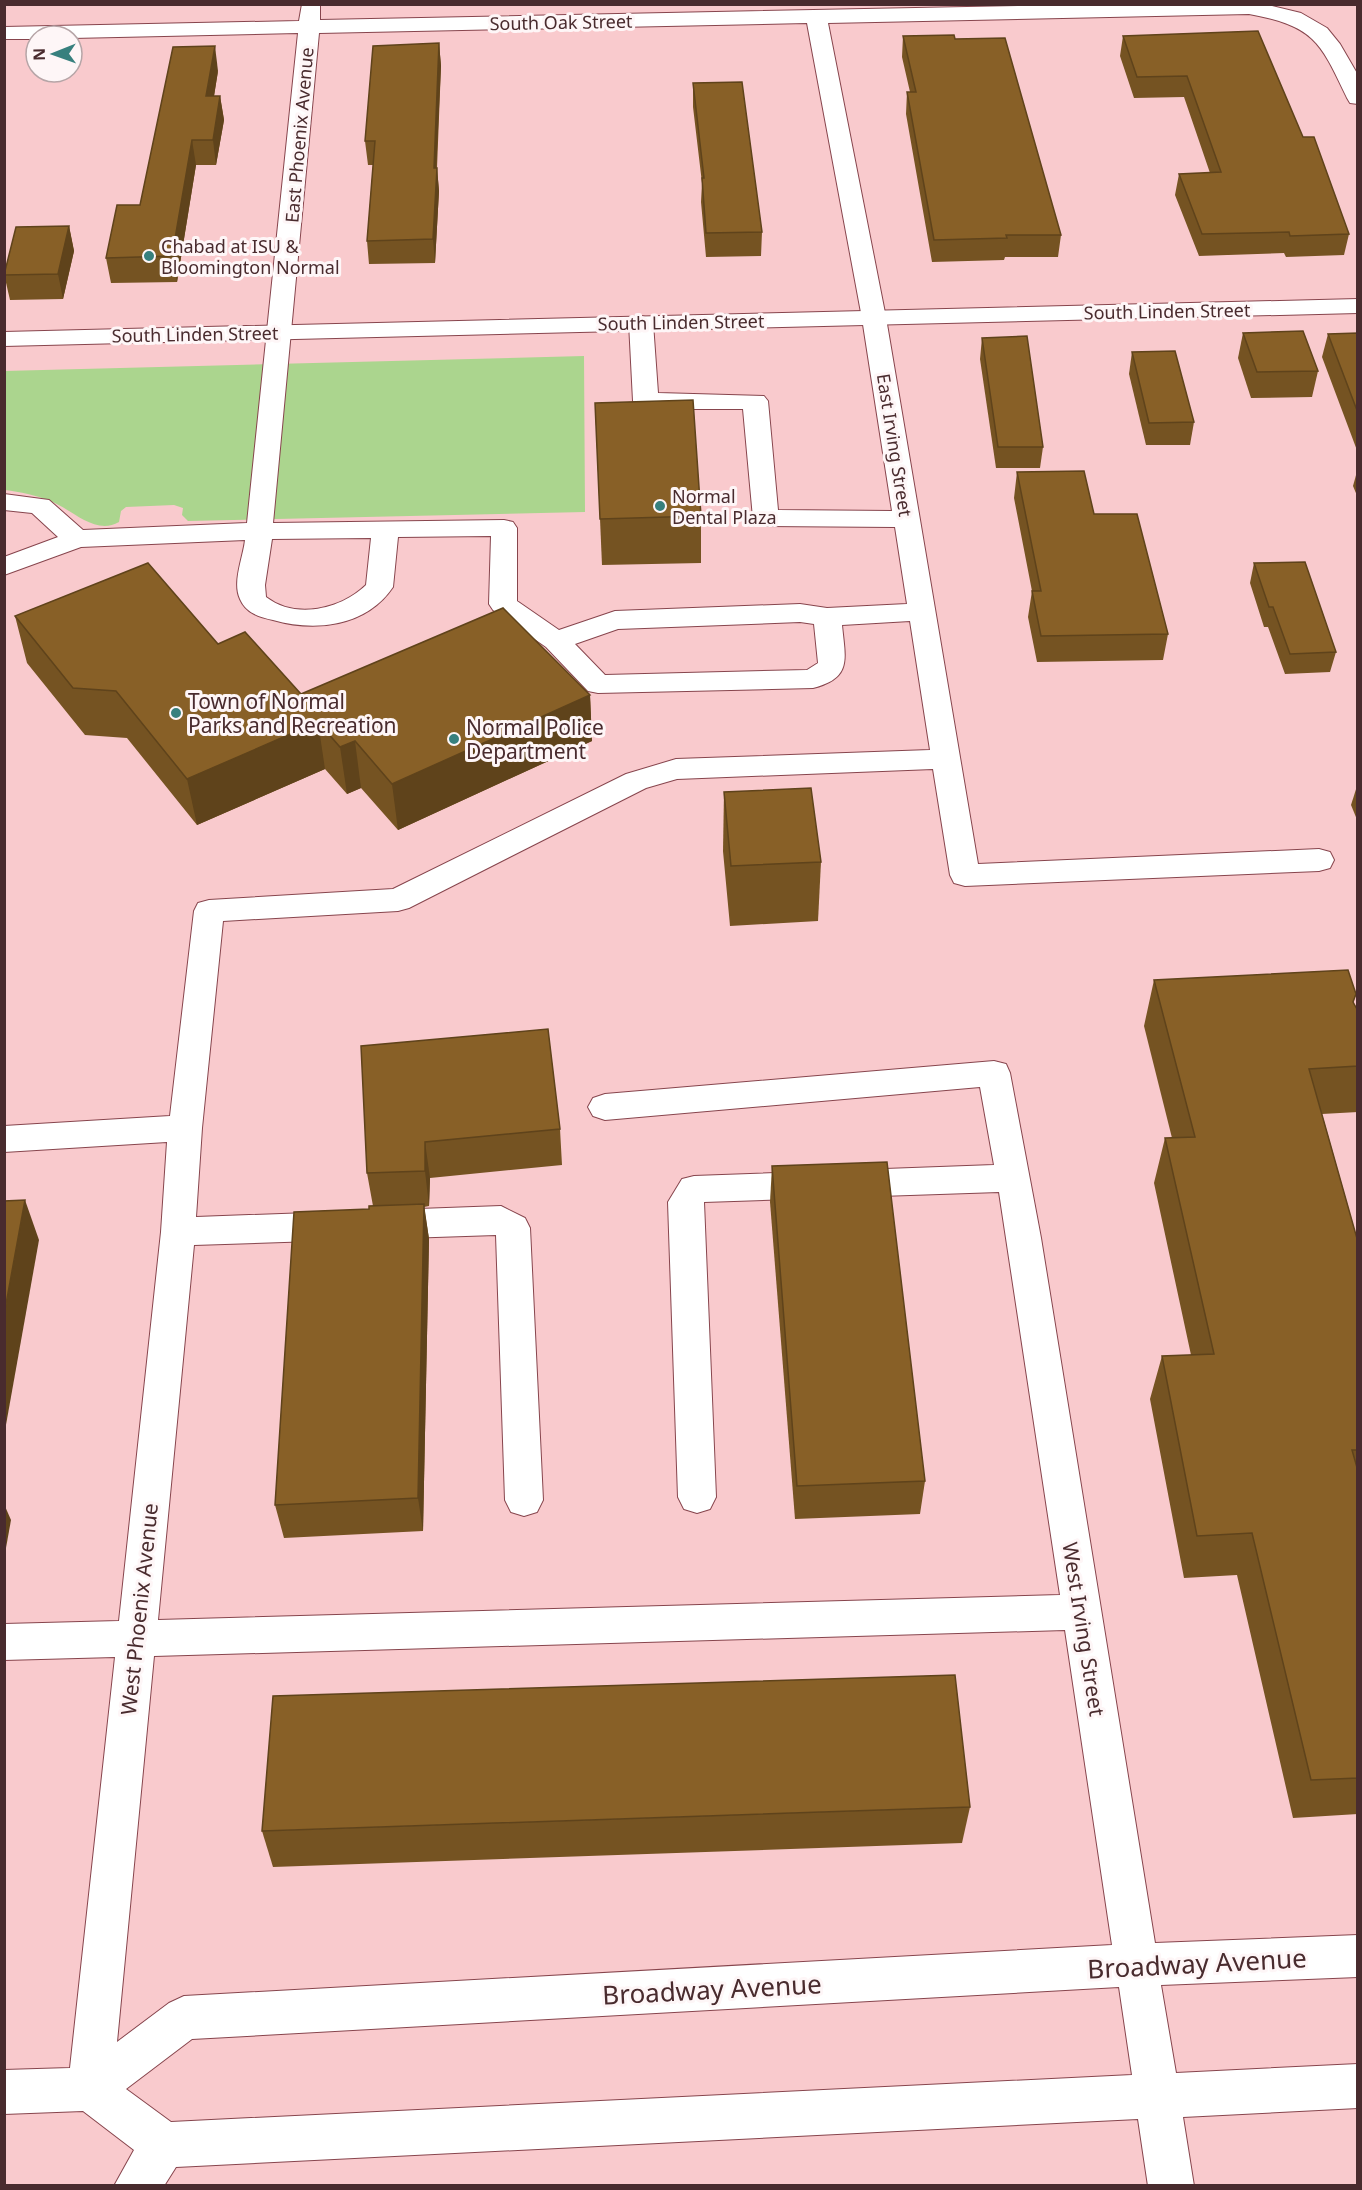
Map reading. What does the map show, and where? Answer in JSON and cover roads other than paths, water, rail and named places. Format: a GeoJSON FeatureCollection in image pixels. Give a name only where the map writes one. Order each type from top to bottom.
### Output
{"type":"FeatureCollection","features":[{"type":"Feature","properties":{"kind":"street","name":"East Phoenix Avenue"},"geometry":{"type":"LineString","coordinates":[[311,4],[281,332],[258,542],[251,578],[251,590],[256,603],[270,611],[310,619],[334,616],[354,610],[379,587],[385,531]]}},
{"type":"Feature","properties":{"kind":"street","name":"South Oak Street"},"geometry":{"type":"LineString","coordinates":[[4,33],[1249,8],[1297,17],[1318,28],[1326,36],[1358,98]]}},
{"type":"Feature","properties":{"kind":"street","name":"East Irving Street"},"geometry":{"type":"LineString","coordinates":[[816,16],[874,318],[964,875],[1319,860]]}},
{"type":"Feature","properties":{"kind":"street","name":"South Linden Street"},"geometry":{"type":"LineString","coordinates":[[4,339],[1358,306]]}},
{"type":"Feature","properties":{"kind":"street"},"geometry":{"type":"LineString","coordinates":[[641,323],[646,401],[754,400],[766,518],[907,519]]}},
{"type":"Feature","properties":{"kind":"street"},"geometry":{"type":"LineString","coordinates":[[4,502],[40,506],[77,539]]}},
{"type":"Feature","properties":{"kind":"street"},"geometry":{"type":"LineString","coordinates":[[4,567],[77,539],[258,542],[385,531],[504,528],[503,604],[556,641],[598,684],[813,679],[832,666],[827,617]]}},
{"type":"Feature","properties":{"kind":"street"},"geometry":{"type":"LineString","coordinates":[[556,641],[615,620],[800,613],[827,617],[920,612]]}},
{"type":"Feature","properties":{"kind":"street","name":"West Phoenix Avenue"},"geometry":{"type":"LineString","coordinates":[[90,2089],[178,1232],[185,1128],[209,910],[398,900],[636,781],[676,769],[945,759]]}},
{"type":"Feature","properties":{"kind":"street","name":"West Irving Street"},"geometry":{"type":"LineString","coordinates":[[605,1107],[994,1073],[1013,1178],[1171,2186]]}},
{"type":"Feature","properties":{"kind":"street"},"geometry":{"type":"LineString","coordinates":[[4,1139],[185,1128]]}},
{"type":"Feature","properties":{"kind":"street"},"geometry":{"type":"LineString","coordinates":[[696,1497],[685,1202],[694,1189],[1013,1178]]}},
{"type":"Feature","properties":{"kind":"street"},"geometry":{"type":"LineString","coordinates":[[178,1232],[501,1220],[513,1228],[524,1500]]}},
{"type":"Feature","properties":{"kind":"street"},"geometry":{"type":"LineString","coordinates":[[4,1642],[1082,1612]]}},
{"type":"Feature","properties":{"kind":"street","name":"Broadway Avenue"},"geometry":{"type":"LineString","coordinates":[[90,2089],[184,2018],[1137,1965],[1358,1956]]}},
{"type":"Feature","properties":{"kind":"street"},"geometry":{"type":"LineString","coordinates":[[4,2092],[90,2089],[164,2145],[1358,2086]]}},
{"type":"Feature","properties":{"kind":"street"},"geometry":{"type":"LineString","coordinates":[[137,2186],[164,2145]]}},
{"type":"Feature","properties":{"kind":"place","name":"Chabad at ISU & Bloomington Normal"},"geometry":{"type":"Point","coordinates":[149,256]}},
{"type":"Feature","properties":{"kind":"place","name":"Normal Dental Plaza"},"geometry":{"type":"Point","coordinates":[660,506]}},
{"type":"Feature","properties":{"kind":"place","name":"Town of Normal Parks and Recreation"},"geometry":{"type":"Point","coordinates":[176,713]}},
{"type":"Feature","properties":{"kind":"place","name":"Normal Police Department"},"geometry":{"type":"Point","coordinates":[454,739]}}]}
